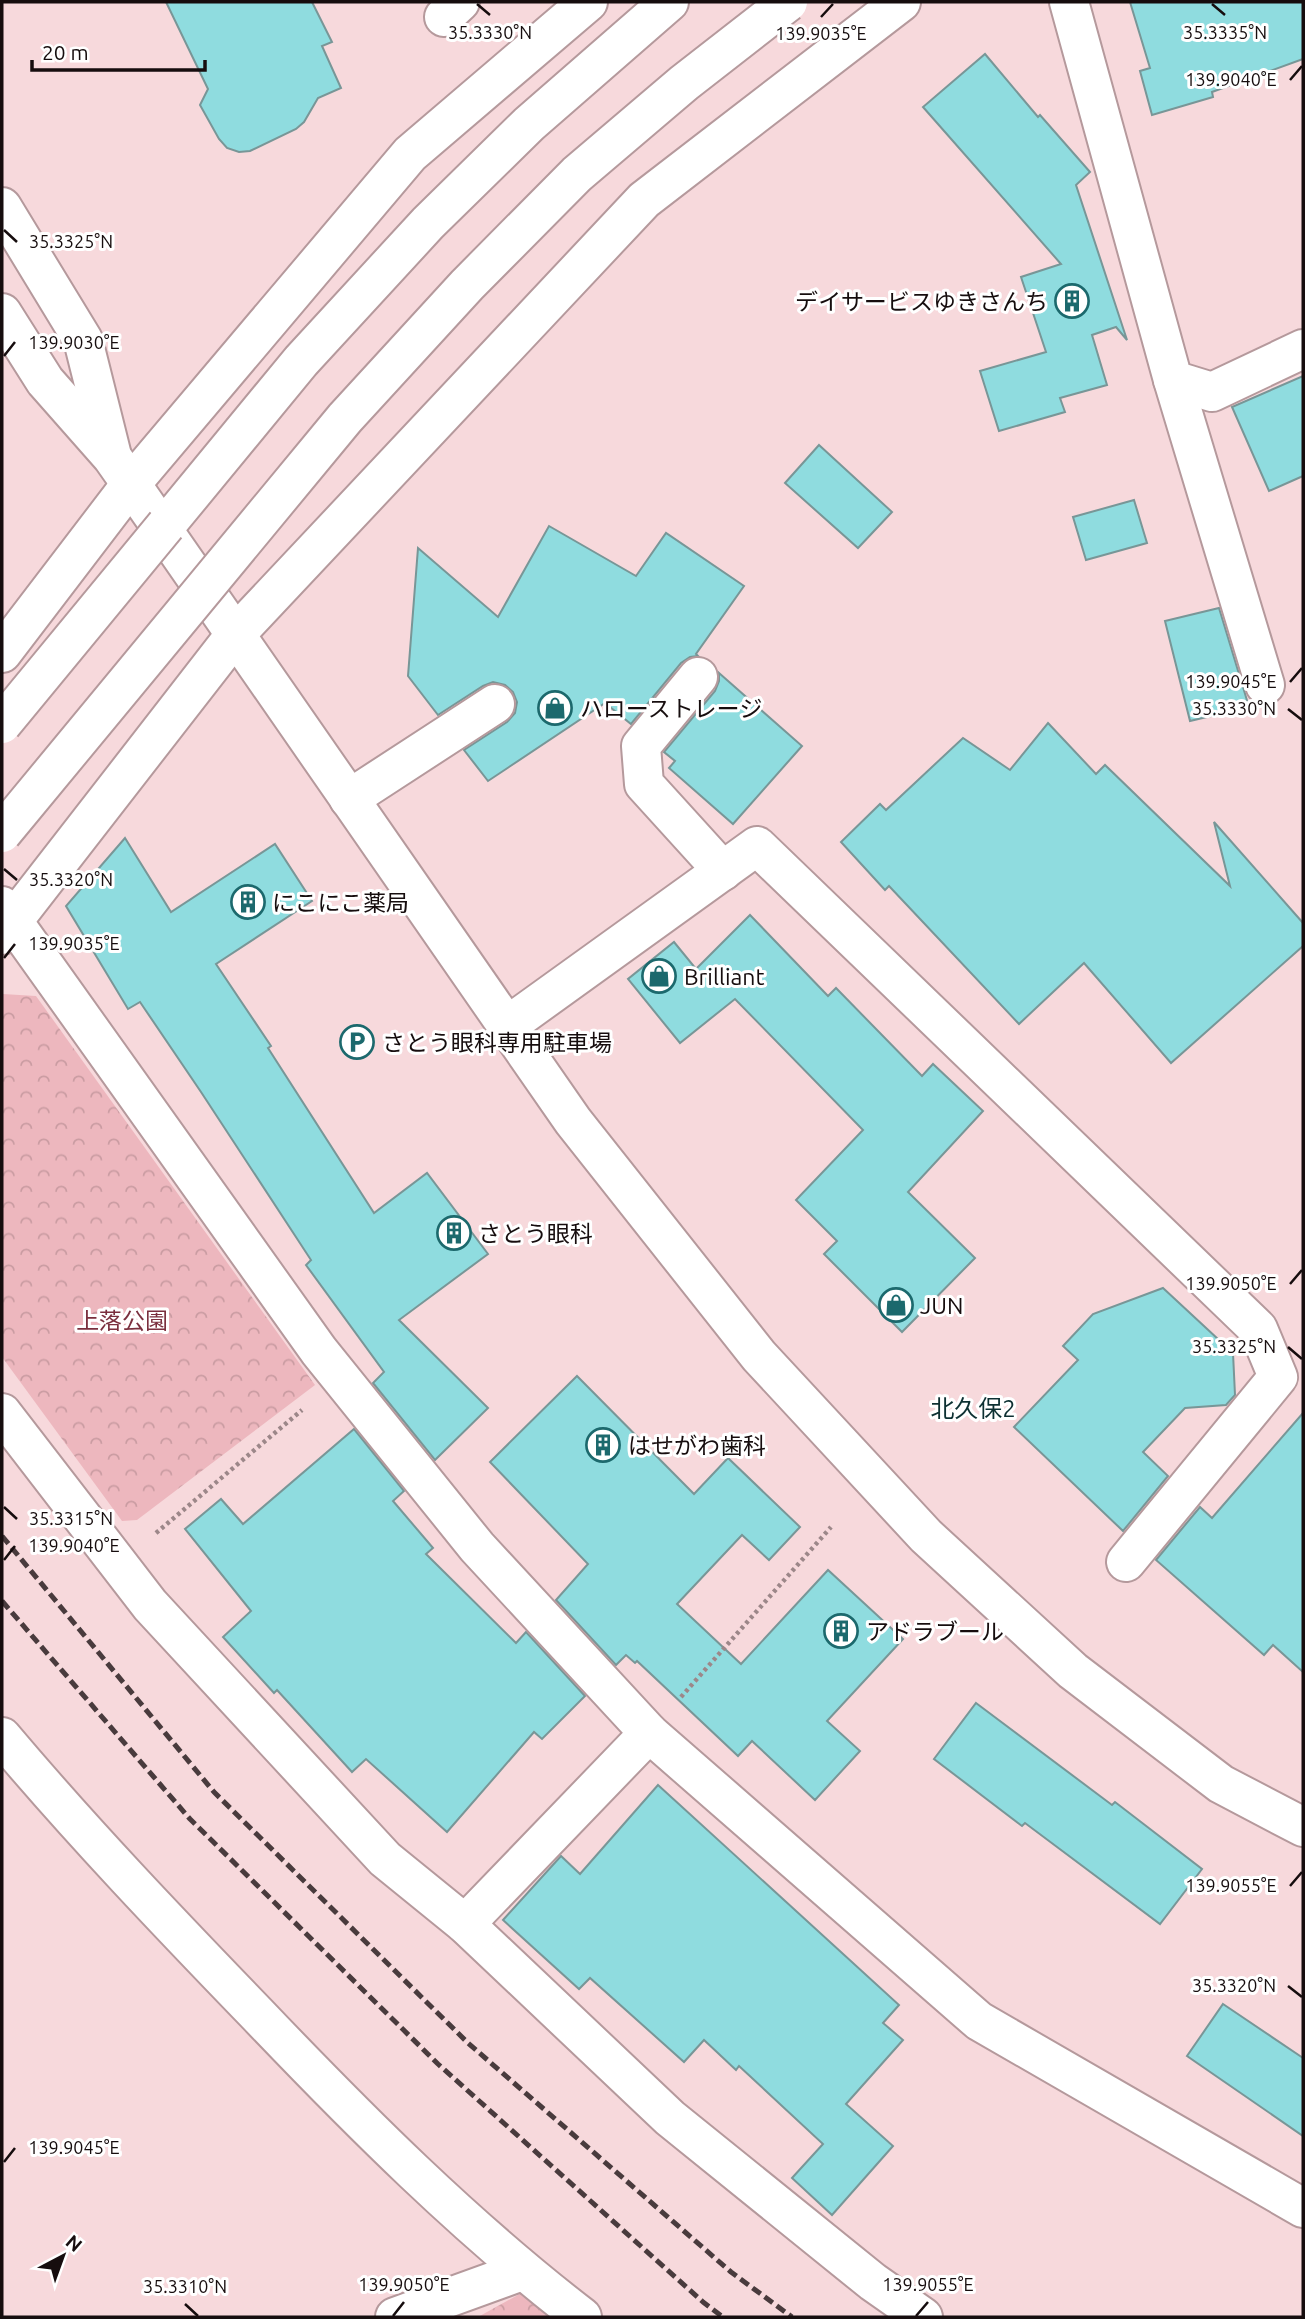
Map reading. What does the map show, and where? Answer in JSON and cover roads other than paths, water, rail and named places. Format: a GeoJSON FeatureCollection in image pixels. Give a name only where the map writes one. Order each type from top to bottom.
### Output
{"type":"FeatureCollection","features":[{"type":"Feature","properties":{"kind":"street"},"geometry":{"type":"LineString","coordinates":[[2,724],[301,361],[428,222],[529,124],[669,2]]}},
{"type":"Feature","properties":{"kind":"street"},"geometry":{"type":"LineString","coordinates":[[2,834],[345,418],[467,285],[577,174],[684,83],[788,2]]}},
{"type":"Feature","properties":{"kind":"street"},"geometry":{"type":"LineString","coordinates":[[901,2],[644,200],[235,635],[5,921],[319,1351],[477,1546],[649,1733],[979,2021],[1303,2208]]}},
{"type":"Feature","properties":{"kind":"street"},"geometry":{"type":"LineString","coordinates":[[1069,2],[1173,380],[1265,685]]}},
{"type":"Feature","properties":{"kind":"street"},"geometry":{"type":"LineString","coordinates":[[2,653],[122,471],[410,154],[574,6]]}},
{"type":"Feature","properties":{"kind":"street"},"geometry":{"type":"LineString","coordinates":[[2,207],[83,340],[122,471]]}},
{"type":"Feature","properties":{"kind":"street"},"geometry":{"type":"LineString","coordinates":[[2,313],[45,381],[122,471],[573,1121],[759,1356],[926,1536],[1073,1671],[1221,1784],[1303,1827]]}},
{"type":"Feature","properties":{"kind":"street"},"geometry":{"type":"LineString","coordinates":[[1173,380],[1212,392],[1303,349]]}},
{"type":"Feature","properties":{"kind":"street"},"geometry":{"type":"LineString","coordinates":[[698,677],[641,746],[645,784],[723,871]]}},
{"type":"Feature","properties":{"kind":"street"},"geometry":{"type":"LineString","coordinates":[[349,799],[495,704]]}},
{"type":"Feature","properties":{"kind":"street"},"geometry":{"type":"LineString","coordinates":[[507,1026],[757,846],[1258,1329],[1278,1377],[1126,1562]]}},
{"type":"Feature","properties":{"kind":"street"},"geometry":{"type":"LineString","coordinates":[[2,1413],[150,1605],[385,1859],[465,1924],[670,2118],[873,2282],[923,2317]]}},
{"type":"Feature","properties":{"kind":"street"},"geometry":{"type":"LineString","coordinates":[[465,1924],[649,1733]]}},
{"type":"Feature","properties":{"kind":"street"},"geometry":{"type":"LineString","coordinates":[[2,1737],[60,1805],[352,2113],[522,2271],[582,2317]]}},
{"type":"Feature","properties":{"kind":"street"},"geometry":{"type":"LineString","coordinates":[[396,2317],[522,2271]]}},
{"type":"Feature","properties":{"kind":"railway"},"geometry":{"type":"LineString","coordinates":[[2,1536],[214,1792],[468,2043],[731,2272],[792,2317]]}},
{"type":"Feature","properties":{"kind":"railway"},"geometry":{"type":"LineString","coordinates":[[2,1601],[190,1819],[438,2064],[723,2317]]}},
{"type":"Feature","properties":{"kind":"place","name":"デイサービスゆきさんち"},"geometry":{"type":"Point","coordinates":[1072,301]}},
{"type":"Feature","properties":{"kind":"place","name":"ハローストレージ"},"geometry":{"type":"Point","coordinates":[555,708]}},
{"type":"Feature","properties":{"kind":"place","name":"にこにこ薬局"},"geometry":{"type":"Point","coordinates":[248,902]}},
{"type":"Feature","properties":{"kind":"place","name":"Brilliant"},"geometry":{"type":"Point","coordinates":[659,976]}},
{"type":"Feature","properties":{"kind":"place","name":"さとう眼科専用駐車場"},"geometry":{"type":"Point","coordinates":[357,1042]}},
{"type":"Feature","properties":{"kind":"place","name":"さとう眼科"},"geometry":{"type":"Point","coordinates":[454,1233]}},
{"type":"Feature","properties":{"kind":"place","name":"JUN"},"geometry":{"type":"Point","coordinates":[896,1305]}},
{"type":"Feature","properties":{"kind":"place","name":"はせがわ歯科"},"geometry":{"type":"Point","coordinates":[603,1445]}},
{"type":"Feature","properties":{"kind":"place","name":"アドラブール"},"geometry":{"type":"Point","coordinates":[841,1631]}},
{"type":"Feature","properties":{"kind":"district","name":"北久保2"},"geometry":{"type":"Point","coordinates":[973,1408]}},
{"type":"Feature","properties":{"kind":"park label","name":"上落公園"},"geometry":{"type":"Point","coordinates":[122,1320]}}]}
